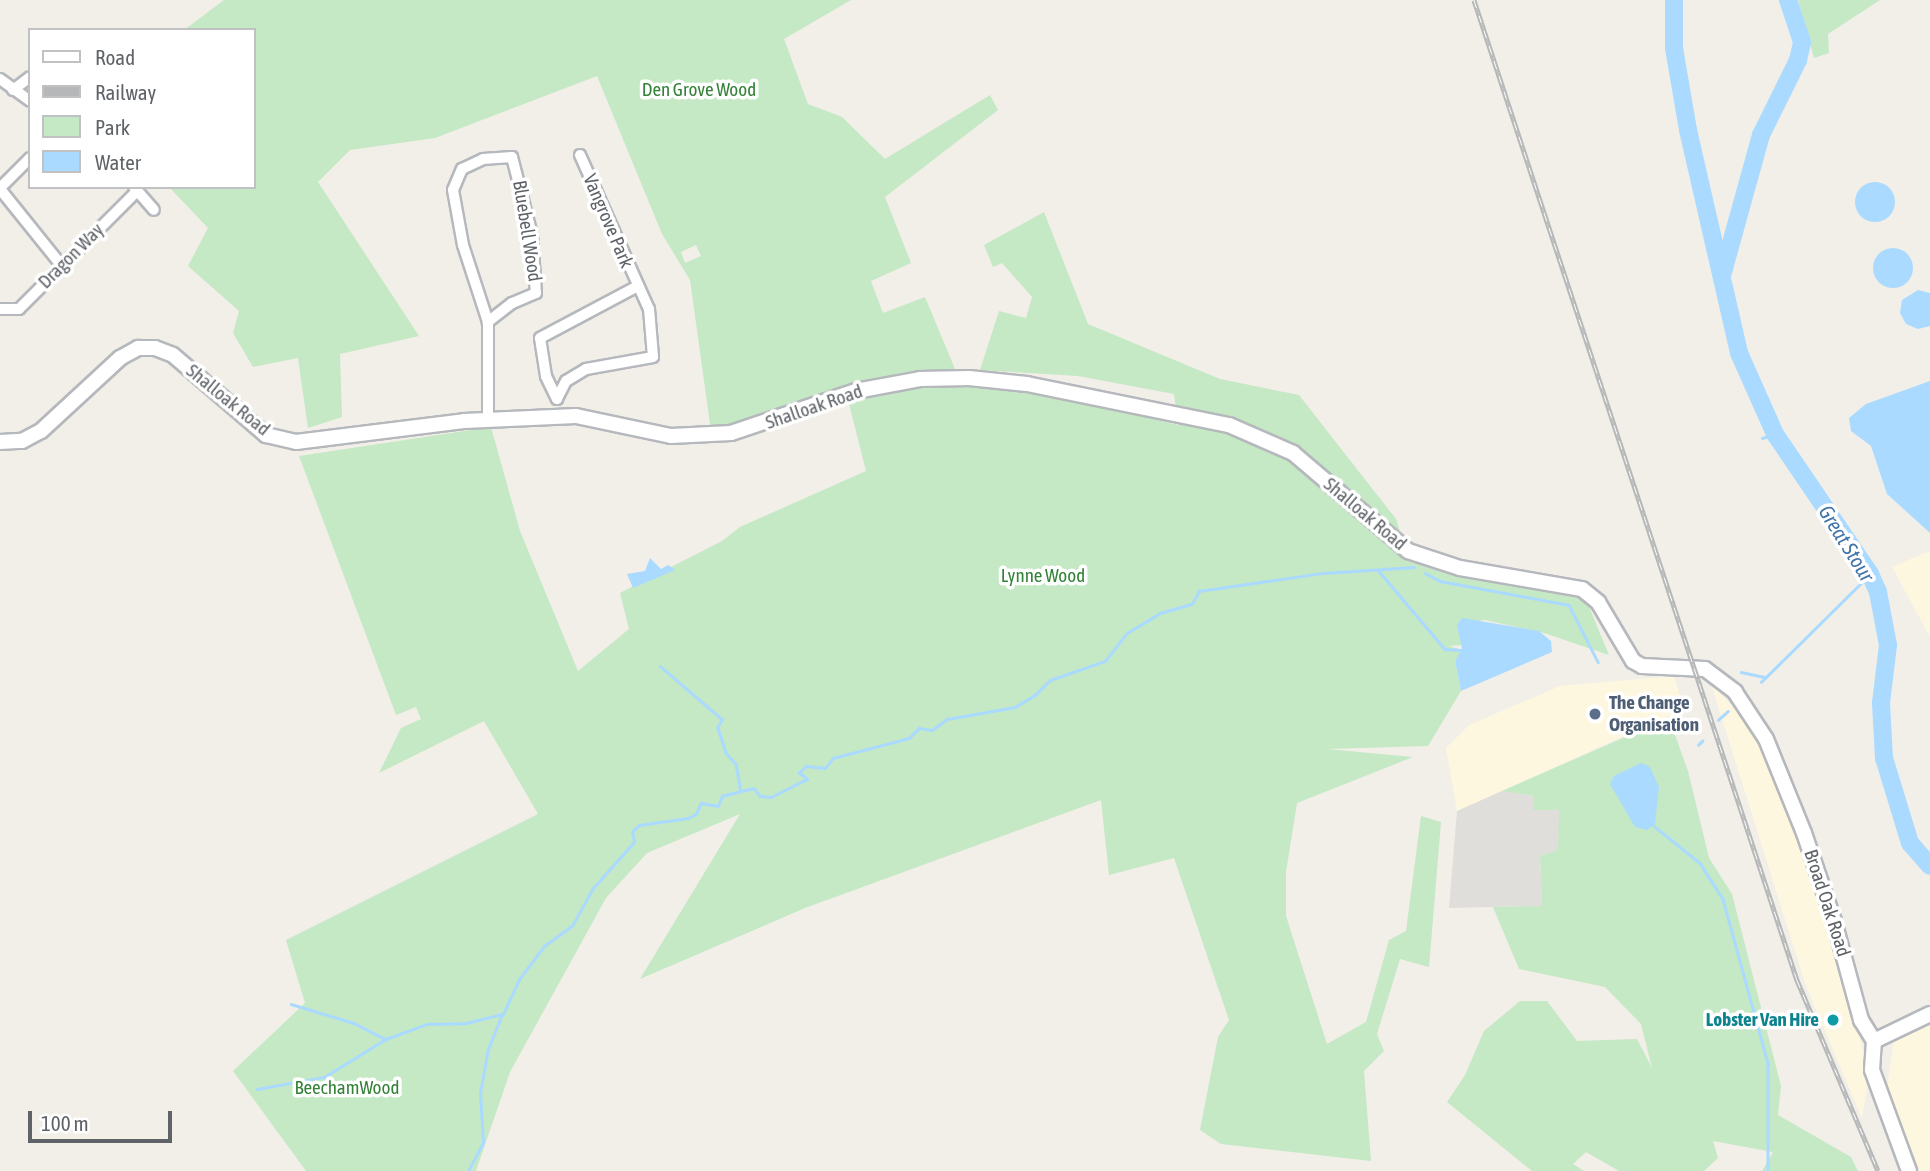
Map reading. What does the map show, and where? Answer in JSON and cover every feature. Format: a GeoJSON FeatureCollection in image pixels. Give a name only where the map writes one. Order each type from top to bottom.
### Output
{"type":"FeatureCollection","features":[{"type":"Feature","properties":{"kind":"street"},"geometry":{"type":"LineString","coordinates":[[0,79],[28,100]]}},
{"type":"Feature","properties":{"kind":"street"},"geometry":{"type":"LineString","coordinates":[[13,90],[28,79]]}},
{"type":"Feature","properties":{"kind":"street","name":"Vangrove Park"},"geometry":{"type":"LineString","coordinates":[[551,418],[566,381],[586,369],[653,357],[649,309],[636,288],[580,155]]}},
{"type":"Feature","properties":{"kind":"street","name":"Bluebell Wood"},"geometry":{"type":"LineString","coordinates":[[488,322],[512,303],[536,293],[532,235],[512,157],[483,159],[462,169],[453,190],[463,245],[488,322],[488,421]]}},
{"type":"Feature","properties":{"kind":"street"},"geometry":{"type":"LineString","coordinates":[[28,160],[0,189],[62,266]]}},
{"type":"Feature","properties":{"kind":"street"},"geometry":{"type":"LineString","coordinates":[[135,189],[154,210]]}},
{"type":"Feature","properties":{"kind":"street","name":"Dragon Way"},"geometry":{"type":"LineString","coordinates":[[0,309],[19,309],[135,189]]}},
{"type":"Feature","properties":{"kind":"street","name":"Vangrove Park"},"geometry":{"type":"LineString","coordinates":[[557,399],[546,376],[540,338],[636,288]]}},
{"type":"Feature","properties":{"kind":"street","name":"Shalloak Road"},"geometry":{"type":"LineString","coordinates":[[0,442],[22,441],[41,431],[120,358],[138,348],[155,348],[173,355],[266,435],[278,440],[314,441],[488,421],[576,416],[671,436],[731,433],[856,391],[920,379],[970,378],[1149,407],[1229,425],[1293,453],[1385,534],[1430,560],[1583,589],[1598,602],[1633,661],[1642,666],[1692,666]]}},
{"type":"Feature","properties":{"kind":"street","name":"Broad Oak Road"},"geometry":{"type":"LineString","coordinates":[[1692,666],[1705,669],[1735,692],[1766,739],[1827,899],[1861,1020],[1874,1041],[1872,1070],[1909,1171]]}},
{"type":"Feature","properties":{"kind":"street"},"geometry":{"type":"LineString","coordinates":[[1874,1041],[1930,1014]]}},
{"type":"Feature","properties":{"kind":"shaded area"},"geometry":{"type":"Polygon","coordinates":[[[1930,551],[1930,637],[1892,567],[1930,551]]]}},
{"type":"Feature","properties":{"kind":"shaded area"},"geometry":{"type":"Polygon","coordinates":[[[1674,676],[1684,709],[1457,811],[1446,748],[1469,725],[1560,686],[1674,676]]]}},
{"type":"Feature","properties":{"kind":"shaded area"},"geometry":{"type":"Polygon","coordinates":[[[1711,684],[1747,721],[1772,765],[1824,900],[1857,1019],[1868,1082],[1862,1118],[1806,986],[1711,684]]]}},
{"type":"Feature","properties":{"kind":"shaded area"},"geometry":{"type":"Polygon","coordinates":[[[1502,791],[1534,796],[1534,810],[1560,810],[1558,850],[1540,856],[1542,906],[1449,908],[1457,811],[1502,791]]]}},
{"type":"Feature","properties":{"kind":"shaded area"},"geometry":{"type":"Polygon","coordinates":[[[1930,1022],[1930,1171],[1920,1171],[1887,1088],[1894,1039],[1930,1022]]]}},
{"type":"Feature","properties":{"kind":"green space","name":"Den Grove Wood"},"geometry":{"type":"Polygon","coordinates":[[[224,0],[851,0],[784,39],[808,104],[842,117],[885,159],[990,95],[998,110],[885,197],[911,263],[871,281],[883,313],[925,297],[955,369],[849,387],[754,422],[711,431],[690,280],[662,234],[597,76],[435,138],[350,150],[318,182],[419,336],[340,354],[342,417],[308,428],[298,358],[253,367],[233,333],[239,311],[188,266],[208,228],[171,189],[256,189],[256,28],[187,28],[224,0]],[[696,245],[681,252],[685,263],[701,256],[696,245]]]}},
{"type":"Feature","properties":{"kind":"green space"},"geometry":{"type":"Polygon","coordinates":[[[1798,0],[1880,0],[1828,34],[1829,53],[1814,58],[1798,0]]]}},
{"type":"Feature","properties":{"kind":"green space"},"geometry":{"type":"Polygon","coordinates":[[[1044,212],[1088,324],[1220,379],[1299,395],[1396,519],[1410,562],[1585,597],[1609,655],[1544,633],[1485,620],[1471,622],[1462,645],[1449,646],[1462,650],[1455,661],[1461,691],[1428,746],[1327,749],[1413,757],[1297,803],[1286,872],[1286,916],[1327,1044],[1366,1022],[1389,940],[1406,931],[1421,816],[1441,822],[1429,967],[1400,959],[1377,1034],[1384,1051],[1364,1071],[1371,1161],[1221,1144],[1200,1130],[1218,1037],[1229,1020],[1174,858],[1109,875],[1101,800],[805,908],[640,979],[740,814],[647,853],[606,898],[510,1072],[476,1171],[306,1171],[233,1071],[305,1003],[286,940],[538,814],[484,721],[379,773],[401,728],[421,719],[416,707],[396,715],[299,456],[491,427],[520,531],[578,671],[629,629],[620,593],[722,541],[740,527],[866,471],[848,400],[941,384],[1019,387],[1178,425],[1174,394],[1078,376],[980,370],[999,311],[1026,318],[1032,297],[1002,263],[993,267],[984,245],[1044,212]]]}},
{"type":"Feature","properties":{"kind":"green space"},"geometry":{"type":"Polygon","coordinates":[[[1664,720],[1670,721],[1688,771],[1709,858],[1732,894],[1781,1086],[1778,1115],[1851,1157],[1858,1171],[1762,1171],[1773,1152],[1713,1141],[1718,1158],[1704,1171],[1619,1171],[1586,1152],[1573,1164],[1584,1171],[1532,1171],[1447,1102],[1465,1075],[1484,1031],[1520,1001],[1547,1001],[1577,1041],[1637,1039],[1652,1068],[1641,1024],[1605,987],[1519,969],[1493,907],[1542,906],[1540,856],[1558,850],[1559,810],[1533,810],[1534,796],[1502,791],[1664,720]]]}},
{"type":"Feature","properties":{"kind":"water"},"geometry":{"type":"Polygon","coordinates":[[[1875,182],[1889,188],[1895,202],[1889,216],[1875,222],[1861,216],[1855,202],[1861,188],[1875,182]]]}},
{"type":"Feature","properties":{"kind":"water"},"geometry":{"type":"Polygon","coordinates":[[[1893,248],[1907,254],[1913,268],[1907,282],[1893,288],[1879,282],[1873,268],[1879,254],[1893,248]]]}},
{"type":"Feature","properties":{"kind":"water"},"geometry":{"type":"Polygon","coordinates":[[[1918,290],[1930,293],[1930,326],[1918,329],[1906,324],[1900,313],[1902,300],[1918,290]]]}},
{"type":"Feature","properties":{"kind":"water"},"geometry":{"type":"Polygon","coordinates":[[[1930,381],[1930,533],[1887,494],[1871,446],[1851,431],[1849,418],[1866,404],[1930,381]]]}},
{"type":"Feature","properties":{"kind":"water"},"geometry":{"type":"Polygon","coordinates":[[[650,558],[661,569],[668,565],[675,570],[633,588],[627,574],[645,571],[650,558]]]}},
{"type":"Feature","properties":{"kind":"water"},"geometry":{"type":"Polygon","coordinates":[[[1462,618],[1539,631],[1551,641],[1552,652],[1461,691],[1455,661],[1462,649],[1457,625],[1462,618]]]}},
{"type":"Feature","properties":{"kind":"water"},"geometry":{"type":"Polygon","coordinates":[[[1641,763],[1650,767],[1659,787],[1655,824],[1647,830],[1635,827],[1610,784],[1614,776],[1641,763]]]}},
{"type":"Feature","properties":{"kind":"waterway","name":"Great Stour"},"geometry":{"type":"LineString","coordinates":[[1674,0],[1674,48],[1688,130],[1739,353],[1775,434],[1870,574],[1878,592],[1888,645],[1881,703],[1884,758],[1910,843],[1930,866]]}},
{"type":"Feature","properties":{"kind":"waterway","name":"Great Stour"},"geometry":{"type":"LineString","coordinates":[[1723,272],[1761,135],[1798,60],[1802,42],[1788,0]]}},
{"type":"Feature","properties":{"kind":"waterway"},"geometry":{"type":"LineString","coordinates":[[1762,438],[1775,434]]}},
{"type":"Feature","properties":{"kind":"waterway"},"geometry":{"type":"LineString","coordinates":[[660,666],[722,719],[718,728],[726,753],[736,764],[741,791],[754,788],[760,796],[771,797],[807,779],[799,773],[806,766],[825,768],[833,758],[909,738],[919,728],[932,730],[947,719],[1015,707],[1035,695],[1050,680],[1105,661],[1127,633],[1160,613],[1192,604],[1199,591],[1323,573],[1414,567]]}},
{"type":"Feature","properties":{"kind":"waterway"},"geometry":{"type":"LineString","coordinates":[[1379,571],[1445,649],[1462,650]]}},
{"type":"Feature","properties":{"kind":"waterway"},"geometry":{"type":"LineString","coordinates":[[1425,573],[1440,581],[1569,605],[1598,662]]}},
{"type":"Feature","properties":{"kind":"waterway"},"geometry":{"type":"LineString","coordinates":[[1761,682],[1870,574]]}},
{"type":"Feature","properties":{"kind":"waterway"},"geometry":{"type":"LineString","coordinates":[[1741,672],[1765,677]]}},
{"type":"Feature","properties":{"kind":"waterway"},"geometry":{"type":"LineString","coordinates":[[1718,720],[1728,711]]}},
{"type":"Feature","properties":{"kind":"waterway"},"geometry":{"type":"LineString","coordinates":[[1698,745],[1702,741]]}},
{"type":"Feature","properties":{"kind":"waterway"},"geometry":{"type":"LineString","coordinates":[[291,1004],[354,1023],[386,1039],[427,1024],[466,1023],[503,1014],[520,978],[544,946],[572,926],[593,888],[634,842],[632,832],[639,825],[688,818],[696,814],[701,803],[718,806],[722,796],[741,791]]}},
{"type":"Feature","properties":{"kind":"waterway"},"geometry":{"type":"LineString","coordinates":[[1654,826],[1700,863],[1723,899],[1768,1064],[1768,1171]]}},
{"type":"Feature","properties":{"kind":"waterway"},"geometry":{"type":"LineString","coordinates":[[468,1171],[483,1143],[480,1093],[488,1049],[502,1015]]}},
{"type":"Feature","properties":{"kind":"waterway"},"geometry":{"type":"LineString","coordinates":[[257,1089],[324,1077],[386,1039]]}},
{"type":"Feature","properties":{"kind":"railway"},"geometry":{"type":"LineString","coordinates":[[1474,0],[1797,980],[1878,1171]]}},
{"type":"Feature","properties":{"kind":"place","name":"The Change Organisation"},"geometry":{"type":"Point","coordinates":[1595,714]}},
{"type":"Feature","properties":{"kind":"place","name":"Lobster Van Hire"},"geometry":{"type":"Point","coordinates":[1833,1020]}},
{"type":"Feature","properties":{"kind":"park label","name":"Lynne Wood"},"geometry":{"type":"Point","coordinates":[1043,576]}},
{"type":"Feature","properties":{"kind":"park label","name":"BeechamWood"},"geometry":{"type":"Point","coordinates":[347,1088]}}]}
